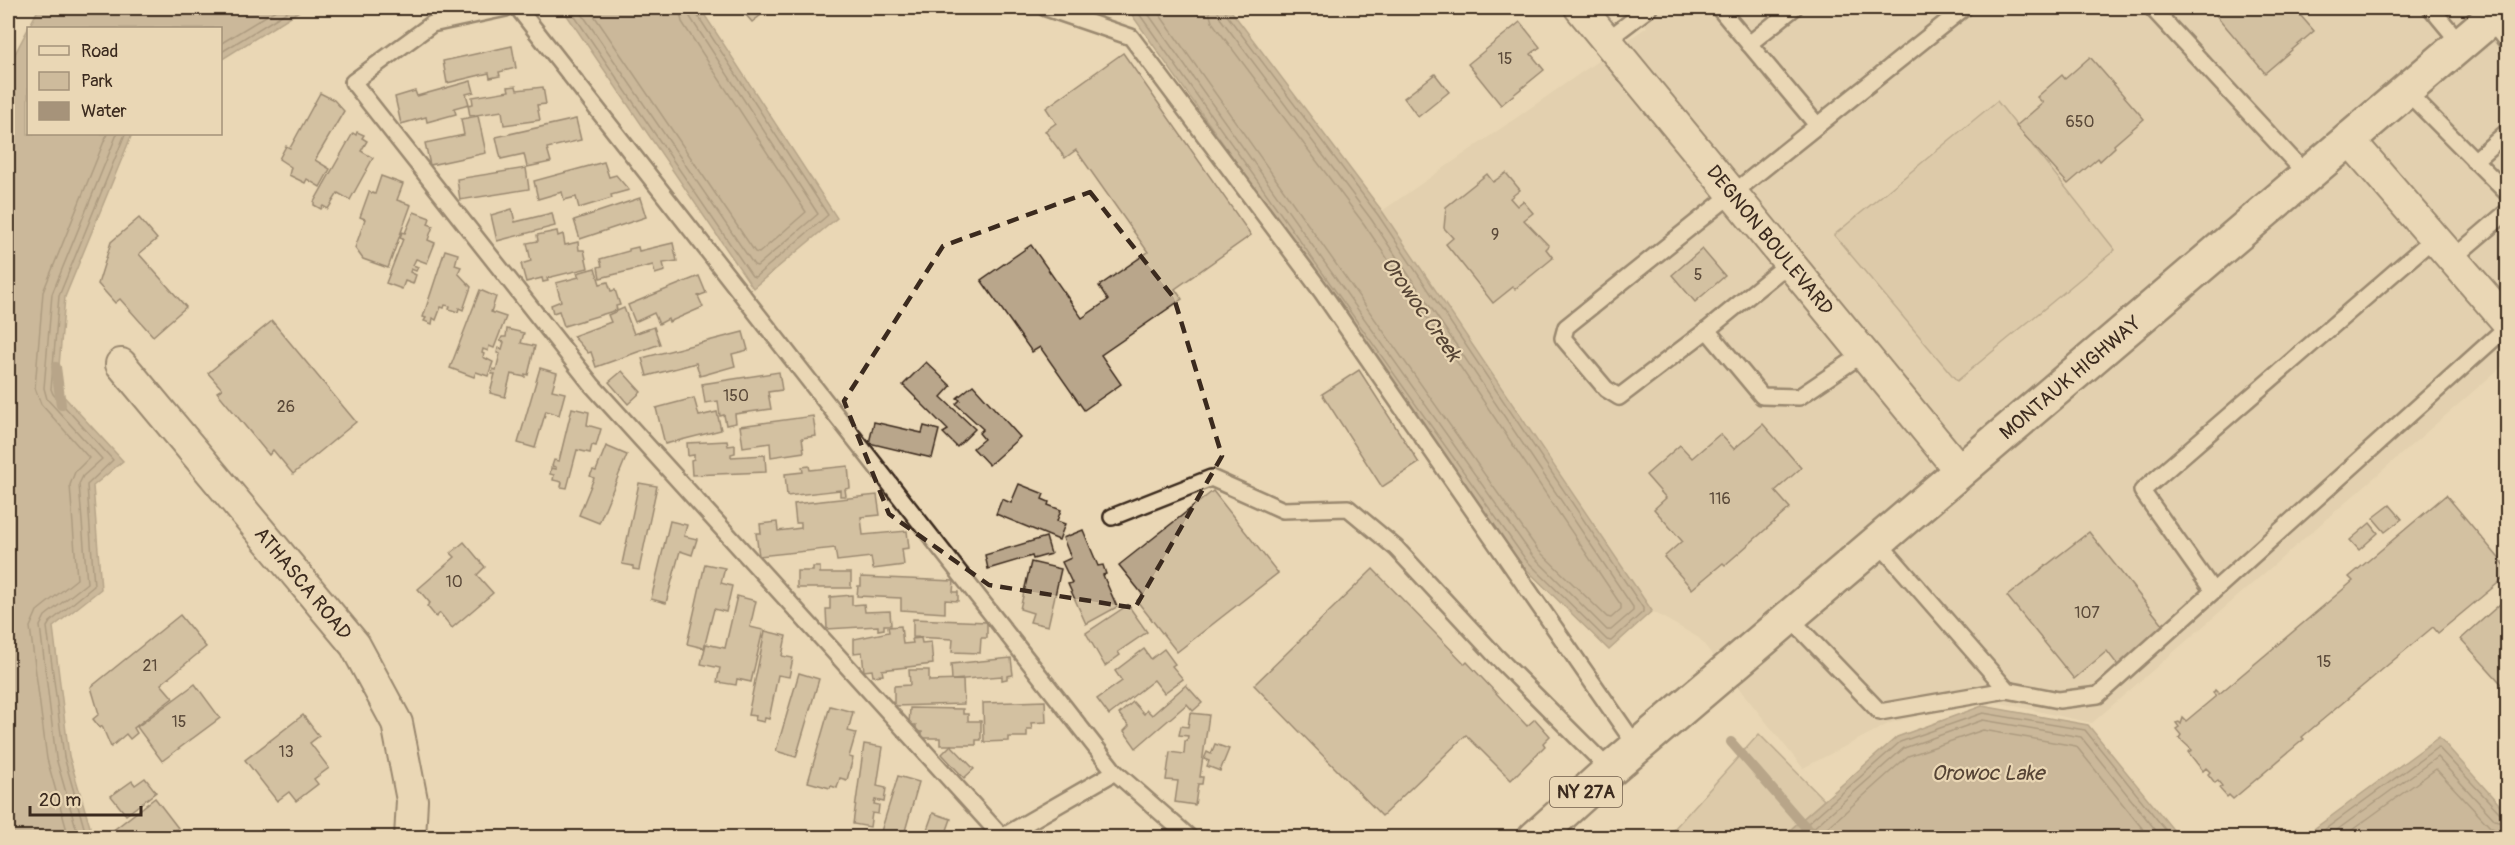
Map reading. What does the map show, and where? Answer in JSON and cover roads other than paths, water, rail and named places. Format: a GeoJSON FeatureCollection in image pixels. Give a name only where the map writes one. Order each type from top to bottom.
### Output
{"type":"FeatureCollection","features":[{"type":"Feature","properties":{"kind":"main road","name":"MONTAUK HIGHWAY"},"geometry":{"type":"LineString","coordinates":[[1637,747],[2460,43],[2500,23]]}},
{"type":"Feature","properties":{"kind":"main road","name":"NY 27A"},"geometry":{"type":"LineString","coordinates":[[1535,837],[1637,747]]}},
{"type":"Feature","properties":{"kind":"street","name":"DEGNON BOULEVARD"},"geometry":{"type":"LineString","coordinates":[[1580,8],[1960,471]]}},
{"type":"Feature","properties":{"kind":"street"},"geometry":{"type":"LineString","coordinates":[[2348,138],[2443,249],[2504,313]]}},
{"type":"Feature","properties":{"kind":"street","name":"ATHASCA ROAD"},"geometry":{"type":"LineString","coordinates":[[121,364],[355,645],[397,723],[412,800],[410,837]]}},
{"type":"Feature","properties":{"kind":"lane"},"geometry":{"type":"LineString","coordinates":[[506,8],[432,24],[352,82],[592,385],[1002,837],[1115,772]]}},
{"type":"Feature","properties":{"kind":"lane"},"geometry":{"type":"LineString","coordinates":[[518,8],[1115,772],[1190,837]]}},
{"type":"Feature","properties":{"kind":"lane"},"geometry":{"type":"LineString","coordinates":[[1046,8],[1131,37],[1322,292],[1637,747]]}},
{"type":"Feature","properties":{"kind":"lane"},"geometry":{"type":"LineString","coordinates":[[1607,40],[1649,8]]}},
{"type":"Feature","properties":{"kind":"lane"},"geometry":{"type":"LineString","coordinates":[[1719,8],[1817,125]]}},
{"type":"Feature","properties":{"kind":"lane"},"geometry":{"type":"LineString","coordinates":[[1749,44],[1794,8]]}},
{"type":"Feature","properties":{"kind":"lane"},"geometry":{"type":"LineString","coordinates":[[1789,263],[1707,330],[1619,397],[1606,389],[1563,338],[1566,327],[1964,8]]}},
{"type":"Feature","properties":{"kind":"lane"},"geometry":{"type":"LineString","coordinates":[[2152,8],[2306,174]]}},
{"type":"Feature","properties":{"kind":"lane"},"geometry":{"type":"LineString","coordinates":[[2431,8],[2460,43]]}},
{"type":"Feature","properties":{"kind":"lane"},"geometry":{"type":"LineString","coordinates":[[2405,90],[2508,194]]}},
{"type":"Feature","properties":{"kind":"lane"},"geometry":{"type":"LineString","coordinates":[[2474,160],[2508,131]]}},
{"type":"Feature","properties":{"kind":"lane"},"geometry":{"type":"LineString","coordinates":[[2213,591],[2142,491],[2443,249],[2508,211]]}},
{"type":"Feature","properties":{"kind":"lane"},"geometry":{"type":"LineString","coordinates":[[1789,617],[1880,712],[2007,690],[2059,700],[2098,695],[2213,591],[2504,313]]}},
{"type":"Feature","properties":{"kind":"lane"},"geometry":{"type":"LineString","coordinates":[[1707,330],[1762,396],[1799,397],[1864,353]]}},
{"type":"Feature","properties":{"kind":"lane"},"geometry":{"type":"LineString","coordinates":[[1112,517],[1212,478],[1283,510],[1348,508],[1396,548],[1495,655],[1610,770]]}},
{"type":"Feature","properties":{"kind":"lane"},"geometry":{"type":"LineString","coordinates":[[1878,542],[2007,690]]}},
{"type":"Feature","properties":{"kind":"water"},"geometry":{"type":"Polygon","coordinates":[[[39,8],[304,8],[222,59],[222,27],[29,27],[39,8]]]}},
{"type":"Feature","properties":{"kind":"water"},"geometry":{"type":"Polygon","coordinates":[[[562,8],[700,8],[837,218],[753,288],[562,8]]]}},
{"type":"Feature","properties":{"kind":"water"},"geometry":{"type":"Polygon","coordinates":[[[1127,8],[1229,8],[1382,211],[1652,611],[1609,650],[1521,564],[1127,8]]]}},
{"type":"Feature","properties":{"kind":"water"},"geometry":{"type":"Polygon","coordinates":[[[27,31],[27,135],[132,135],[65,297],[57,389],[123,461],[93,486],[101,589],[53,627],[69,756],[93,837],[8,837],[8,67],[27,31]]]}},
{"type":"Feature","properties":{"kind":"water","name":"Orowoc Lake"},"geometry":{"type":"Polygon","coordinates":[[[1982,706],[2088,725],[2179,837],[1782,837],[1897,737],[1982,706]]]}},
{"type":"Feature","properties":{"kind":"water"},"geometry":{"type":"Polygon","coordinates":[[[2439,737],[2507,813],[2507,837],[2303,837],[2439,737]]]}},
{"type":"Feature","properties":{"kind":"waterway"},"geometry":{"type":"LineString","coordinates":[[56,367],[61,405]]}},
{"type":"Feature","properties":{"kind":"waterway","name":"Orowoc Creek"},"geometry":{"type":"LineString","coordinates":[[1731,742],[1817,838]]}}]}
